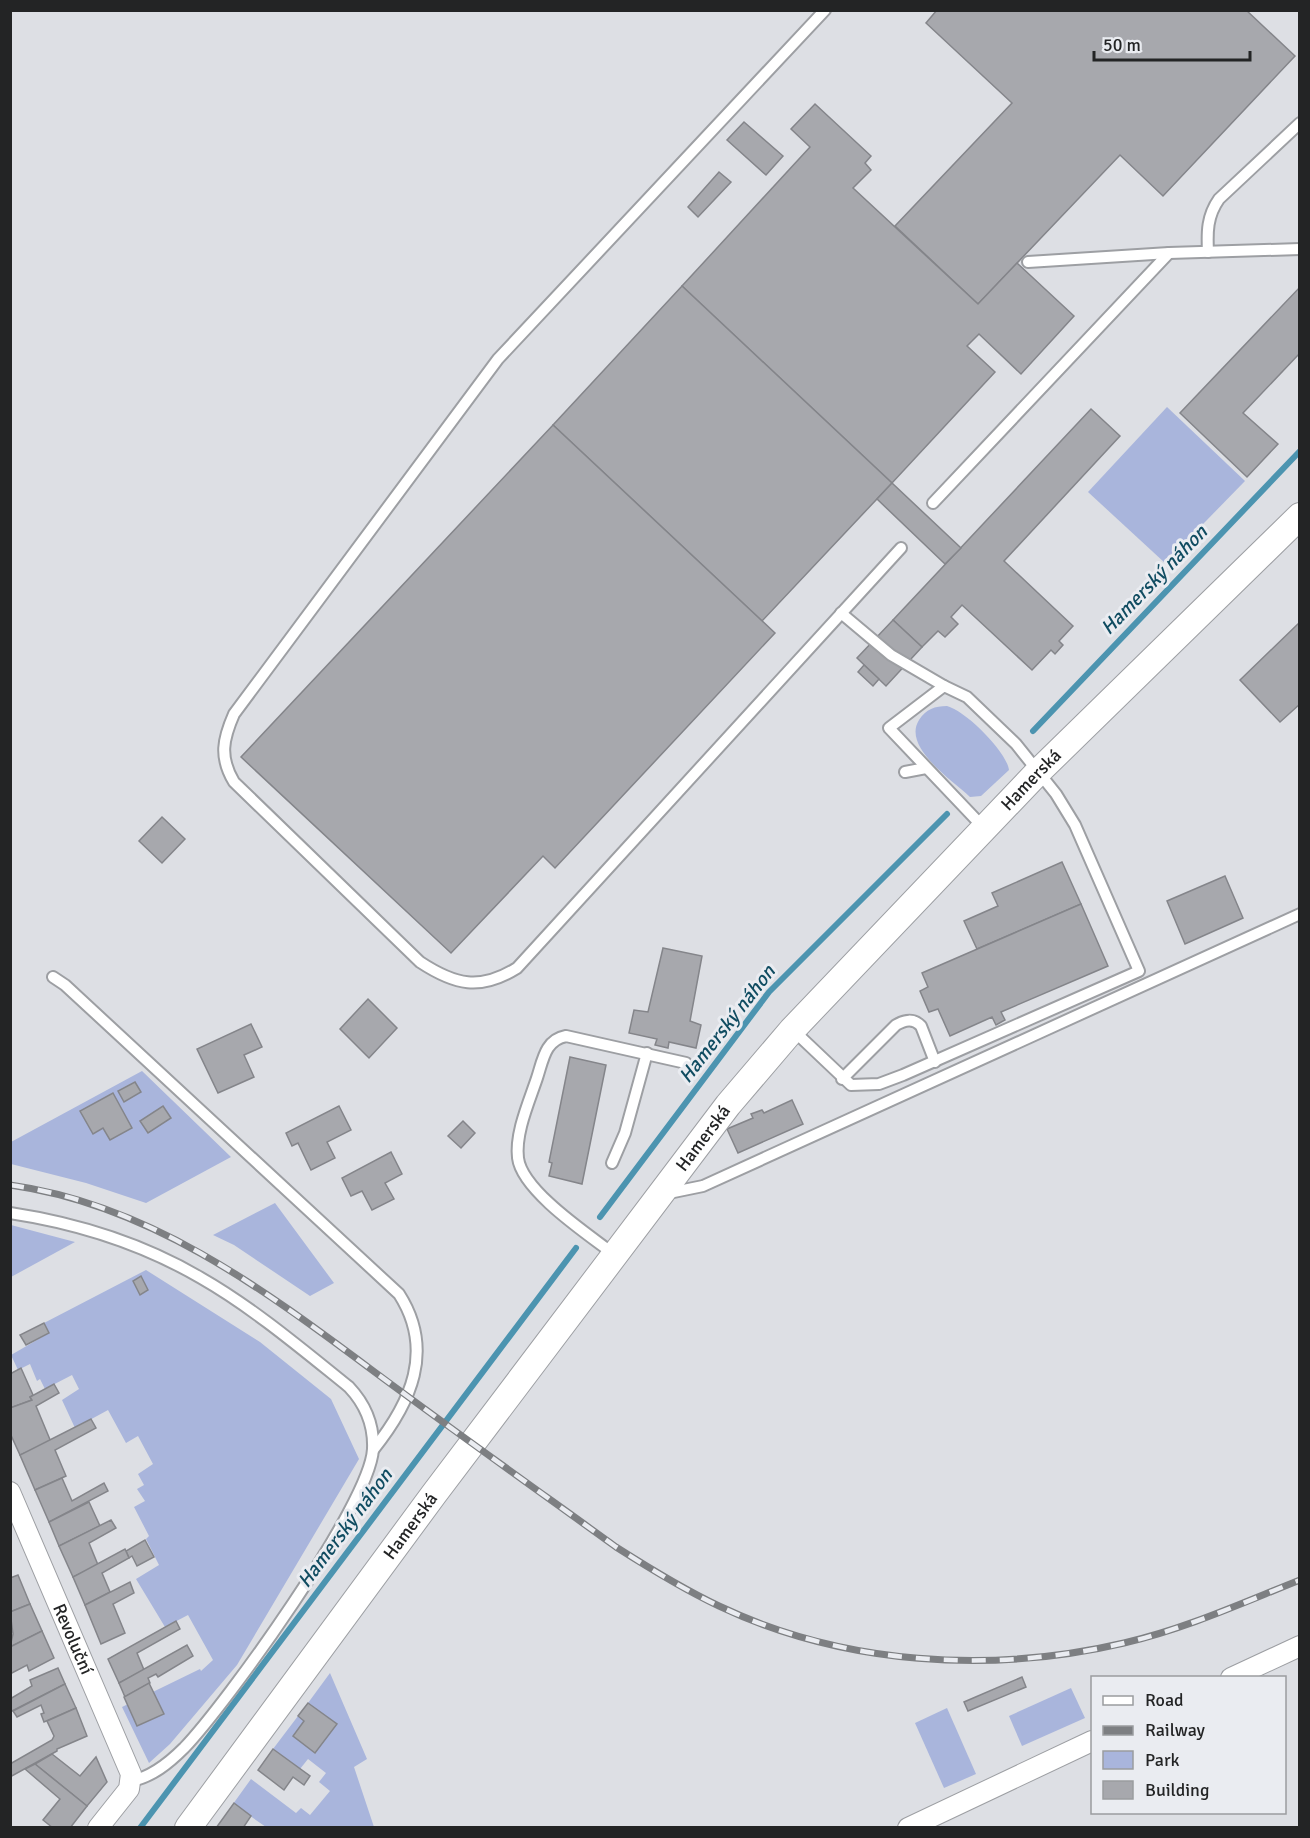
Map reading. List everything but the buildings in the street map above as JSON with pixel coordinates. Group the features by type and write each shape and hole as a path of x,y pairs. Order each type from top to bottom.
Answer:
{"street":[{"name":"Hamerská","path":"188,1827 728,1105 792,1030 1039,771 1299,516"},
{"name":"Revoluční","path":"10,1492 128,1765 130,1785"},
{"path":"1233,1676 1299,1646"},
{"path":"908,1827 1091,1741"},
{"path":"98,1827 130,1785"}],"lane":[{"path":"825,10 498,359 234,714 222,743 223,758 234,782 420,962 455,981 476,983 498,980 517,968 901,548"},
{"path":"1208,252 1207,230 1212,210 1219,199 1299,123"},
{"path":"1028,262 1169,253 1299,249"},
{"path":"933,503 1169,253"},
{"path":"792,1030 851,1085 879,1084 935,1062 1139,971 1071,816 1039,771 1016,744 967,697 891,655 841,612"},
{"path":"944,686 886,731 926,768 984,828"},
{"path":"906,772 926,768"},
{"path":"660,1195 704,1186 1299,914"},
{"path":"53,977 65,985 167,1078 399,1294 415,1325 418,1351 416,1367 400,1412 373,1450 361,1489 339,1528 254,1658 184,1747 144,1779 130,1785"},
{"path":"842,1079 896,1025 907,1021 916,1022 921,1026 935,1062"},
{"path":"615,1256 556,1208 527,1179 518,1159 519,1144 545,1052 559,1037 574,1036 686,1063"},
{"path":"612,1163 625,1133 647,1053"},
{"path":"10,1213 40,1218 119,1240 202,1278 349,1387 360,1398 368,1414 373,1450"}],"green space":[{"path":"1167,407 1245,481 1165,563 1088,492"},
{"path":"947,706 955,709 984,733 1007,762 1009,770 981,796 970,797 952,782 931,762 917,741 916,730 922,716 931,709"},
{"path":"142,1071 231,1157 146,1203 86,1183 11,1164 11,1142"},
{"path":"275,1203 334,1283 310,1296 234,1245 213,1235"},
{"path":"11,1225 75,1242 11,1277"},
{"path":"146,1270 260,1342 331,1399 359,1459 237,1665 170,1744 149,1763 122,1707 200,1669 201,1671 213,1660 188,1615 165,1627 136,1579 159,1565 146,1539 149,1536 134,1507 145,1501 137,1489 144,1485 138,1474 153,1464 138,1436 126,1443 108,1410 75,1428 62,1400 79,1389 72,1375 45,1389 40,1379 37,1381 30,1364 18,1370 11,1355 49,1333 44,1323"},
{"path":"330,1673 367,1759 354,1767 374,1827 266,1827 233,1804 251,1779 296,1813 301,1808 310,1815 330,1791 319,1782 326,1773 308,1759 300,1769 273,1749 298,1716 304,1721 293,1736 315,1752 336,1725 308,1703"},
{"path":"1071,1688 1085,1718 1022,1746 1009,1716"},
{"path":"947,1708 976,1774 944,1788 915,1723"}],"waterway":[{"name":"Hamerský náhon","path":"1033,731 1300,451"},
{"name":"Hamerský náhon","path":"600,1217 769,992 947,814"},
{"name":"Hamerský náhon","path":"140,1828 576,1248"}],"railway":[{"path":"10,1185 65,1196 118,1214 168,1236 217,1263 310,1324 628,1555 719,1606 767,1626 816,1641 867,1652 918,1658 1022,1659 1073,1653 1147,1637 1213,1615 1300,1580"}]}
